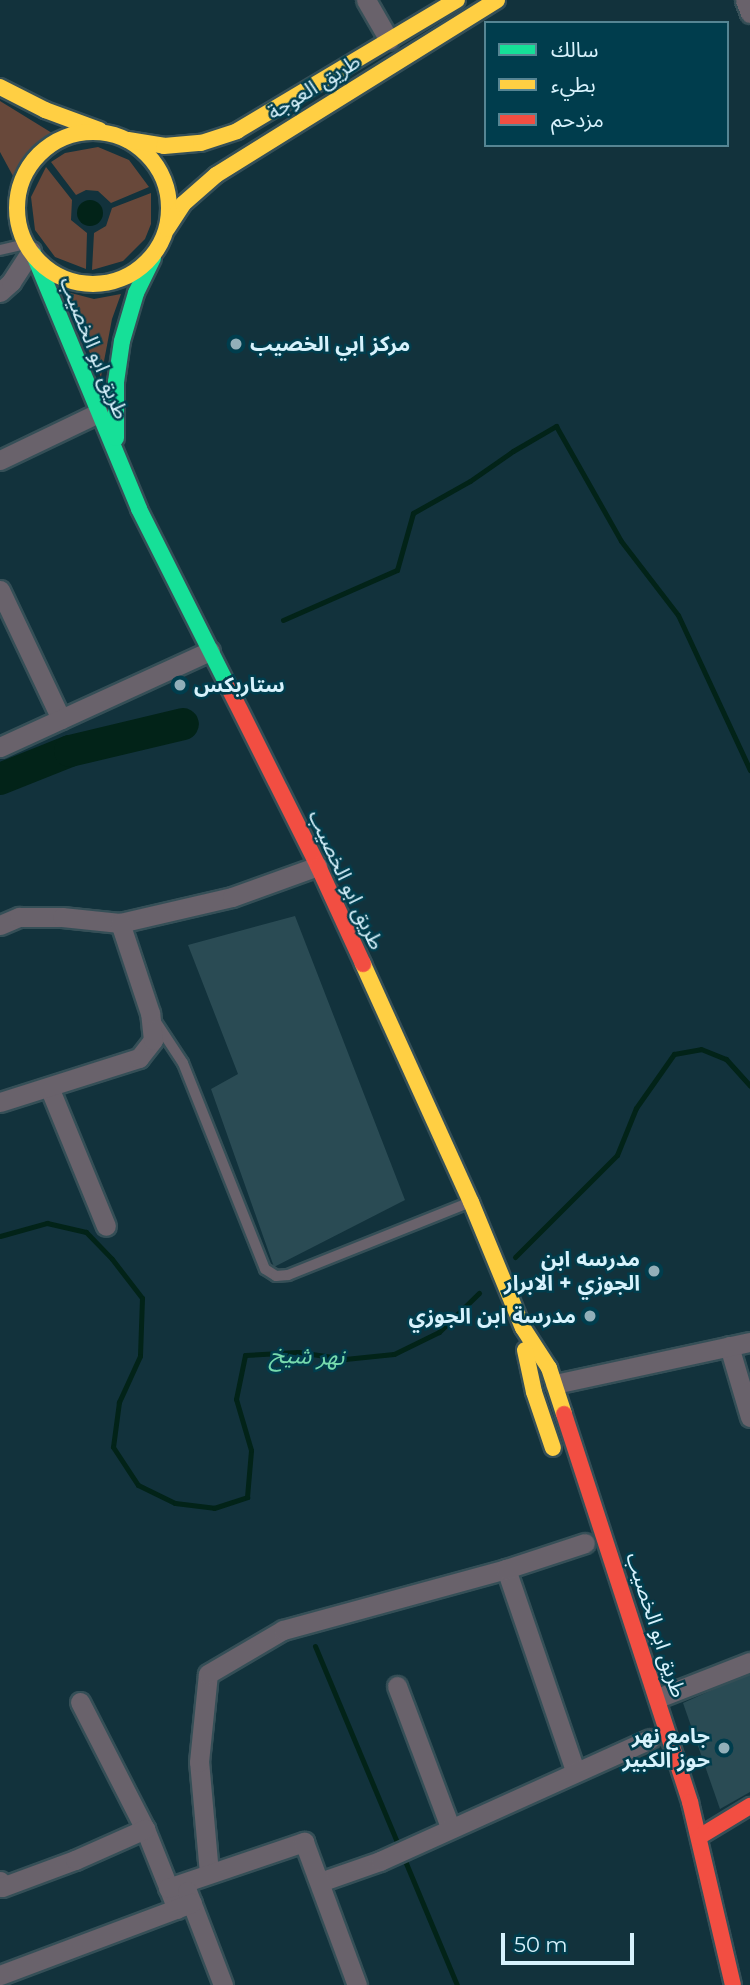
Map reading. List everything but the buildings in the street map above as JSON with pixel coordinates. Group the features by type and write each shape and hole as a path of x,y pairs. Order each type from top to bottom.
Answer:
{"main road":[{"name":"طريق العوجة","path":"128,140 164,146 201,143 237,131 457,0"},
{"name":"طريق العوجة","path":"167,229 183,204 216,175 497,0"},
{"path":"0,87 45,110 128,140 145,151 163,177 170,208 167,229 157,250 141,267 125,277 106,283 68,279 51,271 29,247 18,215 19,192 27,170 41,151 61,138 83,132 107,133"},
{"name":"طريق ابو الخصيب","path":"0,189 29,247 116,457 318,866 471,1202 523,1328 542,1354 555,1384 658,1698 699,1837 733,1985"},
{"name":"طريق ابو الخصيب","path":"116,457 116,382 120,351 136,293 157,250"},
{"name":"طريق ابو الخصيب","path":"523,1328 530,1377 560,1467"},
{"path":"699,1837 750,1806"}],"street":[{"path":"366,0 389,40"},
{"path":"745,0 750,13"},
{"path":"0,292 11,282 29,247"},
{"path":"0,460 98,413"},
{"path":"0,590 61,719"},
{"path":"0,747 210,651"},
{"path":"0,925 19,917 62,917 120,923 232,897 318,866"},
{"path":"0,1102 139,1058 153,1040 150,1013 120,923"},
{"path":"49,1087 106,1226"},
{"path":"555,1384 750,1342"},
{"path":"729,1346 750,1417"},
{"path":"209,1873 199,1762 208,1674 283,1630 506,1569 585,1543"},
{"path":"506,1569 575,1770"},
{"path":"658,1698 750,1662"},
{"path":"397,1686 450,1827"},
{"path":"80,1702 176,1886 223,1985"},
{"path":"320,1882 380,1861 575,1770 650,1739"},
{"path":"0,1881 2,1887 75,1860 145,1829"},
{"path":"176,1886 304,1842 357,1985"},
{"path":"0,1975 184,1906"}],"lane":[{"path":"0,250 29,247"},
{"path":"150,1013 183,1063 265,1269 276,1276 288,1275 471,1202"}],"shaded area":[{"path":"0,101 52,133 35,144 22,159 13,176 0,152"},
{"path":"98,147 129,160 149,187 111,203 98,191 86,190 76,195 51,162 65,153"},
{"path":"46,167 72,200 71,220 87,233 86,269 55,257 35,230 31,197"},
{"path":"151,193 151,224 145,239 123,261 92,270 94,233 106,226 112,208"},
{"path":"90,200 99,204 103,213 99,222 90,226 81,222 77,213 81,204"},
{"path":"67,292 94,299 121,294 112,319 101,377 77,325"}],"waterway":[{"path":"283,620 397,570 413,513 470,481 513,451 556,426 621,541 678,615 750,770"},
{"path":"0,779 70,751 183,724"},
{"name":"نهر شيخ","path":"515,1257 617,1155 636,1108 674,1054 701,1049 726,1059 750,1086"},
{"name":"نهر شيخ","path":"0,1236 47,1223 86,1232 112,1259 142,1298 140,1356 119,1402 113,1447 138,1485 175,1503 214,1508 247,1497 251,1450 236,1399 245,1355 298,1352 345,1359 394,1354 439,1332 479,1293"},
{"path":"315,1646 399,1847"},
{"path":"403,1856 457,1985"}],"traffic: fast":[{"path":"34,255 139,509 228,686"},
{"path":"116,438 116,382 122,341 136,293 153,258"}],"traffic: slow":[{"path":"128,140 164,146 201,143 237,131 457,0"},
{"path":"167,229 183,204 216,175 497,0"},
{"path":"0,87 45,110 99,130"},
{"path":"93,132 122,138 147,154 163,179 169,208 163,237 147,262 122,278 93,284 64,278 39,262 23,237 17,208 23,179 39,154 64,138 93,132"},
{"path":"363,964 471,1202 523,1328 549,1368 564,1414"},
{"path":"525,1350 534,1392 553,1448"}],"traffic: jam":[{"path":"228,686 318,866 363,964"},
{"path":"564,1414 690,1802 733,1985"},
{"path":"699,1837 750,1806"}],"place":[{"name":"مركز ابي الخصيب","path":"236,344"},
{"name":"ستاربكس","path":"180,685"},
{"name":"مدرسه ابن الجوزي + الابرار","path":"654,1271"},
{"name":"مدرسة ابن الجوزي","path":"590,1316"},
{"name":"جامع نهر حوز الكبير","path":"724,1748"}]}
